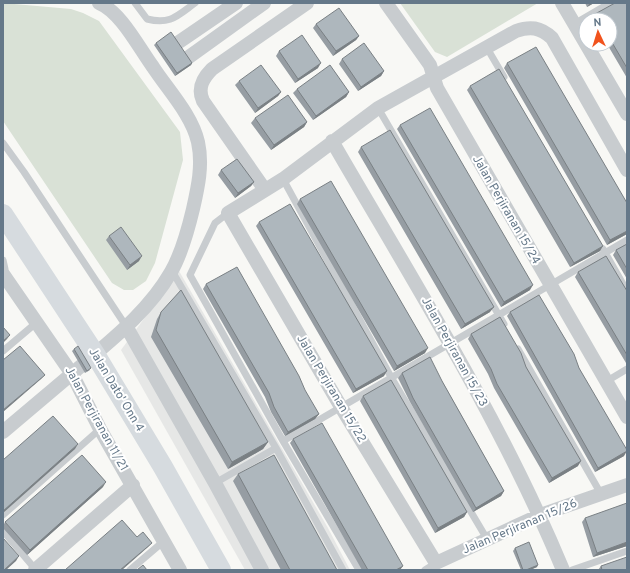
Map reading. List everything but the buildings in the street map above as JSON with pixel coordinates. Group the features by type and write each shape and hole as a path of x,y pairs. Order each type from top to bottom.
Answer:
{"main road":[{"name":"Jalan Dato' Onn 4","path":"3,214 83,364 163,467 221,570"}],"street":[{"path":"3,432 126,326 158,292 172,271 187,234 198,188 200,162 198,141 165,74 155,59 114,13 99,3"},
{"path":"176,44 236,3"},
{"path":"186,58 264,3"},
{"path":"265,190 203,100 201,96 203,77 212,69 307,3"},
{"name":"Jalan Perjiranan 15/24","path":"386,3 430,65 436,88 627,417"},
{"path":"562,3 627,114"},
{"path":"228,213 283,179 378,108 516,31 526,28 540,29 552,38 627,170"},
{"name":"Jalan Perjiranan 15/23","path":"332,141 468,375 540,515 563,570"},
{"name":"Jalan Perjiranan 15/22","path":"228,213 341,407 431,566"},
{"name":"Jalan Perjiranan 11/21","path":"3,273 36,323 83,364 100,429 180,570"},
{"path":"126,326 215,483 262,570"},
{"path":"36,570 133,485"},
{"name":"Jalan Perjiranan 15/26","path":"431,566 540,515 627,485"}],"lane":[{"path":"135,3 147,19 164,22 172,20 195,3"},
{"path":"574,24 610,3"},
{"path":"487,48 507,82"},
{"path":"378,108 506,329"},
{"path":"3,143 24,172 126,326"},
{"path":"283,179 391,377 487,539"},
{"path":"228,213 215,223 190,275 283,441 359,570"},
{"path":"598,239 627,291"},
{"path":"283,441 627,240"},
{"path":"3,260 5,269 3,273"},
{"path":"172,271 276,448 343,570"},
{"path":"3,351 36,323"},
{"path":"514,343 601,494"},
{"path":"607,381 627,369"},
{"path":"3,515 100,429"},
{"path":"215,483 276,448"},
{"path":"3,531 36,570"},
{"path":"130,570 164,541"},
{"path":"572,570 627,551"}],"shaded area":[{"path":"3,3 71,9 99,21 180,132 183,160 155,263 146,281 133,290 124,290 112,283 3,121"},
{"path":"400,3 538,3 447,57 435,52"},
{"path":"179,271 328,528 350,570 245,570 121,350"}]}
